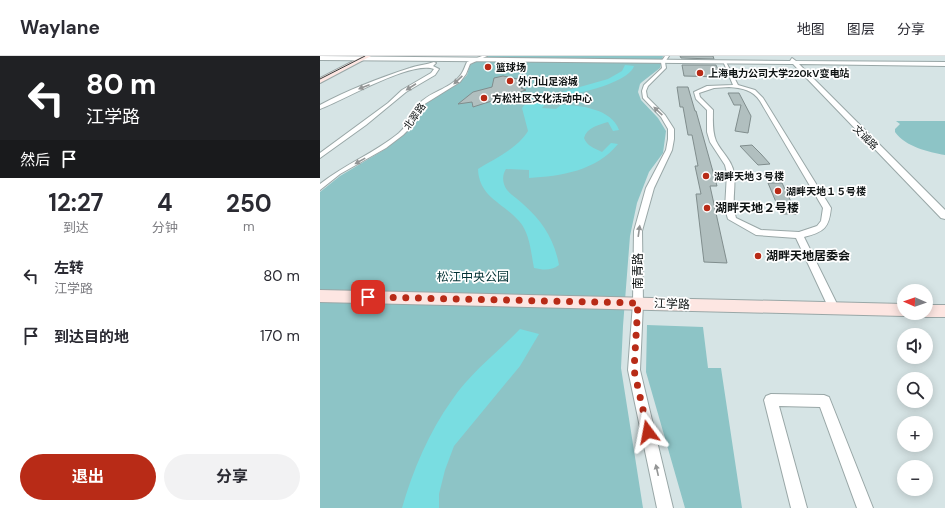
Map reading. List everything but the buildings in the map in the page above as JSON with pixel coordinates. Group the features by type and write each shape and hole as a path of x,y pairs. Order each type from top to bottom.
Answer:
{"main road":[{"path":"320,74 360,57"},
{"path":"320,81 360,57"},
{"name":"江学路","path":"320,296 897,310"},
{"path":"933,310 945,311"}],"street":[{"name":"北翠路","path":"320,188 338,173 384,147 401,134 410,125 421,104 458,81 464,74 468,63 485,56"},
{"name":"文诚路","path":"788,56 945,216"},
{"path":"320,58 360,57 476,60 665,59 724,62 945,64"},
{"path":"320,107 360,88 409,70 430,66 439,59"},
{"name":"南青路","path":"665,59 664,68 646,86 644,92 646,98 663,116 668,124 671,130 671,138 669,150 650,188 638,231 638,303 634,370 665,508"},
{"path":"724,62 737,87"},
{"path":"320,156 390,104 404,91 433,74 437,69 430,66"},
{"path":"713,87 737,87 749,89 757,93 763,101 827,208 826,222 816,232 799,235 759,233 732,219 729,209 731,173 728,165 713,142 710,132 710,110 698,98 696,92 713,87"},
{"path":"799,235 834,308"},
{"path":"799,508 771,400 824,401 865,508"}],"green space":[{"name":"松江中央公园","path":"486,56 663,56 660,68 640,84 638,92 641,100 658,118 666,131 663,153 649,172 637,203 630,236 621,368 643,508 320,508 320,192 340,176 387,148 415,125 424,105 430,99 460,82 467,75 470,65"},
{"path":"896,121 945,121 945,155 918,148 905,142 895,132 895,129 900,124"},
{"path":"647,325 703,327 708,368 721,368 742,508 685,508 646,372"}],"shaded area":[{"path":"625,65 634,66 631,71 620,79 589,91 553,98 542,108 556,109 561,105 586,107 610,117 619,130 613,131 608,122 597,125 588,131 584,138 589,145 602,152 611,143 618,144 609,153 589,166 553,176 529,178 529,170 506,169 505,171 503,182 505,187 510,194 521,202 542,224 551,239 557,256 559,265 556,267 547,270 534,268 530,243 526,231 512,214 487,193 479,178 478,169 512,148 528,131 522,108 527,102 608,79 622,71"},
{"path":"520,329 539,334 520,366 454,446 445,470 439,494 439,508 402,508 422,452 444,412 467,381"}],"tram line":[{"path":"320,79 365,56"}],"place":[{"name":"篮球场","path":"488,67"},
{"name":"上海电力公司大学220kV变电站","path":"700,73"},
{"name":"外门山足浴城","path":"510,81"},
{"name":"方松社区文化活动中心","path":"484,98"},
{"name":"湖畔天地３号楼","path":"706,176"},
{"name":"湖畔天地１５号楼","path":"778,191"},
{"name":"湖畔天地２号楼","path":"707,208"},
{"name":"湖畔天地居委会","path":"758,256"}],"route":[{"path":"368,297 638,303 634,370 648,432"}]}
